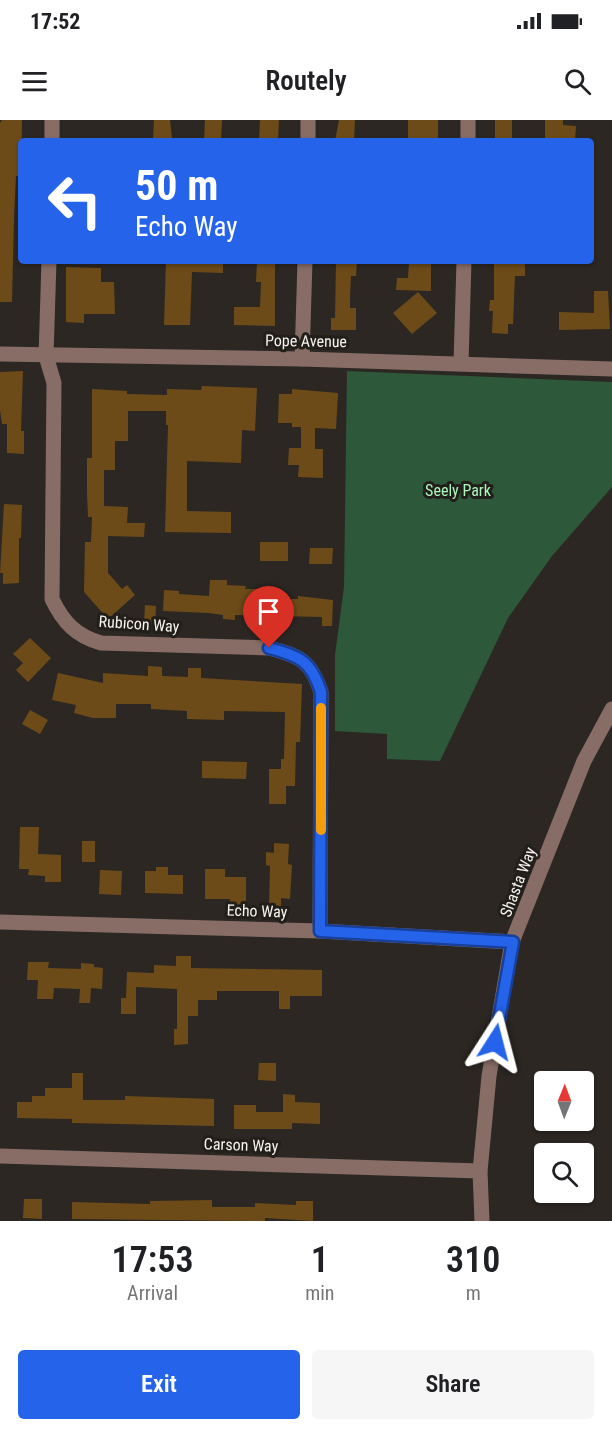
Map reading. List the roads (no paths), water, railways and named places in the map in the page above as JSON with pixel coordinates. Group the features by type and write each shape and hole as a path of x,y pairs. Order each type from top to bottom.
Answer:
{"street":[{"path":"51,138 52,120"},
{"path":"308,120 308,138"},
{"path":"468,120 468,138"},
{"name":"Rubicon Way","path":"49,264 46,356 54,383 52,599 64,622 85,638 101,643 269,648 306,661 316,675 321,692 320,931"},
{"path":"302,359 305,264"},
{"path":"461,363 464,264"},
{"name":"Pope Avenue","path":"0,354 302,359 612,369"},
{"name":"Shasta Way","path":"482,1221 480,1171 489,1076 513,942 584,761 612,710"},
{"name":"Echo Way","path":"0,922 320,931 513,942"},
{"name":"Carson Way","path":"0,1156 480,1171"}],"park label":[{"name":"Seely Park","path":"458,490"}]}
